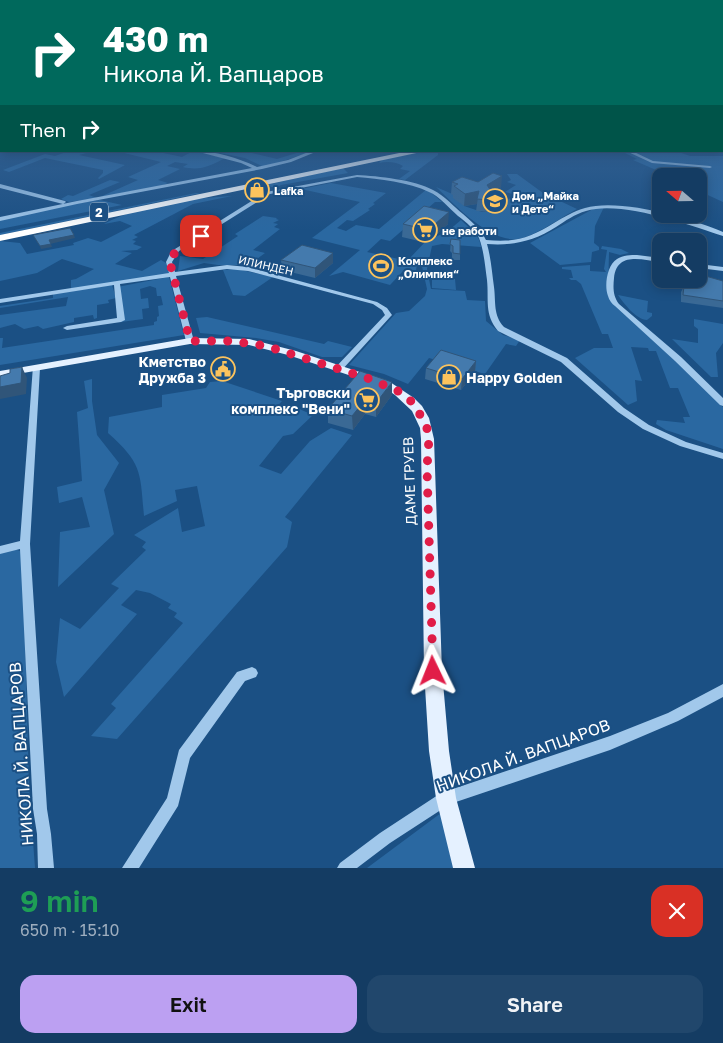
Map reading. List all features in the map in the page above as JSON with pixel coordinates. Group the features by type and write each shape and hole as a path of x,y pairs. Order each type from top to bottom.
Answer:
{"highway":[{"name":"2","path":"0,232 210,192 399,152"},
{"path":"234,192 417,152"},
{"name":"2","path":"0,238 210,192"},
{"path":"210,192 268,193"}],"main road":[{"name":"ДАМЕ ГРУЕВ","path":"0,374 190,341 249,342 292,353 386,384 412,402 426,424 429,438 427,468 433,671 439,751 446,798 464,868"}],"street":[{"path":"209,152 243,162 255,168"},
{"path":"0,219 68,203 255,168 296,159 314,152"},
{"path":"630,152 660,164 710,167"},
{"path":"190,341 169,259 178,250 268,193 357,176 384,178 428,189 471,224 483,242 491,288 492,312 495,322 501,329 539,346 564,360 621,410 646,427 683,444 723,456"},
{"path":"0,186 68,203"},
{"path":"483,242 506,243 525,240 585,209 597,206 628,209 700,226 723,234"},
{"path":"652,259 624,257 614,263 610,297 723,403"},
{"name":"ИЛИНДЕН","path":"0,301 227,267 248,269 375,303 385,309 389,315 338,368"},
{"path":"707,267 723,269"},
{"path":"67,328 121,320 117,284"},
{"name":"НИКОЛА Й. ВАПЦАРОВ","path":"36,368 25,544 40,809 46,868"},
{"path":"0,550 25,544"},
{"path":"130,868 173,801 184,755 241,676 252,673"},
{"name":"НИКОЛА Й. ВАПЦАРОВ","path":"345,868 446,798 610,743 673,717 723,690"}],"shaded area":[{"path":"66,152 90,152 79,155 125,165 99,179 103,170 45,158 9,172 3,170 45,154 55,156"},
{"path":"120,152 159,152 182,157 191,152 198,152 225,158 200,168 183,167 188,164 175,162 167,166 180,169 158,180 168,183 161,186 100,197 138,180 128,177 161,162"},
{"path":"247,152 277,159 300,152 311,152 264,167 245,158 220,153"},
{"path":"422,152 438,152 438,155 405,180 399,179 410,171 400,169 403,166 392,162 379,163 383,159"},
{"path":"623,152 679,152 690,156 723,156 723,202 708,195 708,168 652,168 633,160 637,159"},
{"path":"343,168 348,173 281,185 275,188 266,185"},
{"path":"507,174 517,174 543,193 577,209 535,233 522,238 511,239 487,231 436,187 457,196 464,206 482,212 491,212 492,203 500,204 516,195 505,192 516,185 507,182 511,180"},
{"path":"110,180 120,182 89,195 97,198 69,202 61,199 68,195 73,196"},
{"path":"331,183 386,193 373,203 375,204 368,209 370,210 353,221 347,220 337,228 346,231 356,225 379,229 427,189 442,202 435,202 390,241 381,239 367,252 417,263 416,271 405,269 390,285 343,272 329,276 360,250 312,238 360,202 301,189"},
{"path":"201,193 0,235 0,233"},
{"path":"232,196 193,204 134,235 138,237 132,240 136,241 133,244 142,247 137,250 121,251 132,253 115,264 142,271 161,260 166,263 170,274 71,289 71,280 94,269 62,259 37,273 0,281 0,241 20,243 27,254 74,245 73,243 88,238 101,242 132,226 120,221 104,224 118,217 149,207"},
{"path":"100,200 122,205 0,229 0,220 67,205"},
{"path":"604,207 595,226 594,243 599,247 599,250 592,252 591,262 560,265 530,243 595,208"},
{"path":"263,216 277,218 279,220 273,223 278,224 274,227 280,229 253,250 265,253 249,265 204,263 178,271 180,256 203,259 238,236 235,234"},
{"path":"461,220 476,235 481,247 442,244 432,246 427,269 431,289 465,291 467,300 485,301 486,321 503,335 520,340 516,346 506,344 485,374 429,358 408,384 384,374 349,365 396,313 409,311 425,296 427,289 421,262 409,259 425,242 448,231"},
{"path":"602,246 621,249 629,253 620,255 609,252 608,296 723,407 723,449 666,430 656,424 657,420 685,423 683,417 690,417 678,388 670,388 656,351 649,351 648,348 631,347 642,381 635,380 637,401 628,405 575,358 594,348 613,348 608,334 602,334 581,284 569,278 573,278 571,270 562,269 562,267 590,265 590,271 606,272 604,269 607,250 601,249"},
{"path":"237,269 273,277 245,296 233,295 223,270"},
{"path":"169,277 184,335 0,365 0,338 3,338 2,348 154,325 159,316 158,306 163,305 161,296 157,296 156,288 150,286 140,289 141,299 148,298 149,308 142,309 143,319 121,322 117,287"},
{"path":"432,278 455,279 456,290 432,288"},
{"path":"112,285 116,298 108,300 109,303 97,305 97,318 94,319 93,315 74,318 74,322 43,329 38,326 24,329 15,324 0,328 0,315 66,306 68,297 0,308 0,306 53,298 53,294"},
{"path":"618,295 648,301 647,312 652,313 652,316 647,320 639,317 627,307"},
{"path":"207,317 324,344 328,341 352,347 342,357 322,357 279,342 200,333 196,318"},
{"path":"694,319 723,324 723,343 716,353 718,377 711,377 672,339 698,343 698,329 694,326"},
{"path":"92,379 92,401 97,435 119,463 104,490 114,534 58,587 60,532 90,527 82,497 59,503 57,487 82,481 77,412 88,408 84,381"},
{"path":"222,381 282,401 274,410 290,416 297,408 313,415 293,434 283,436 259,466 281,474 310,441 331,428 352,435 285,517 292,522 287,547 117,739 91,736 116,708 111,704 183,623 174,617 177,613 168,608 171,604 150,593 136,590 121,605 137,614 64,697 56,662 60,618 80,629 119,588 111,584 146,550 142,547 146,542 134,535 178,508 182,532 205,526 197,486 175,490 177,501 144,516 142,489 138,470 128,453 108,433 109,417 162,407 162,395 206,388 210,382"},
{"path":"14,549 23,552 29,787 35,868 0,868 0,552"},
{"path":"441,813 453,868 367,868"}],"building":[{"path":"493,173 502,176 487,185 491,191 490,200 477,199 479,191 465,194 454,186 458,184 452,182 462,177 478,182"},
{"path":"424,206 449,212 428,230 403,224"},
{"path":"70,228 74,235 49,240 51,244 40,246 33,235"},
{"path":"451,239 460,240 460,254 453,253 453,246 450,244"},
{"path":"302,245 333,253 315,268 281,260"},
{"path":"707,276 723,281 723,301 683,295 684,288 707,288"},
{"path":"441,350 476,361 462,379 426,368"},
{"path":"22,367 21,383 0,387 0,376 10,373 10,369"},
{"path":"360,371 392,382 376,403 365,400 352,416 328,409"}],"place":[{"name":"Lafka","path":"257,190"},
{"name":"Дом „Майка и Дете“","path":"495,201"},
{"name":"не работи","path":"425,230"},
{"name":"Комплекс „Олимпия“","path":"381,266"},
{"name":"Кметство Дружба 3","path":"223,369"},
{"name":"Happy Golden","path":"449,377"},
{"name":"Търговски комплекс \"Вени\"","path":"367,400"}],"route":[{"path":"201,236 178,250 169,259 190,341 249,342 292,353 386,384 412,402 426,424 429,438 427,468 433,671"}]}
